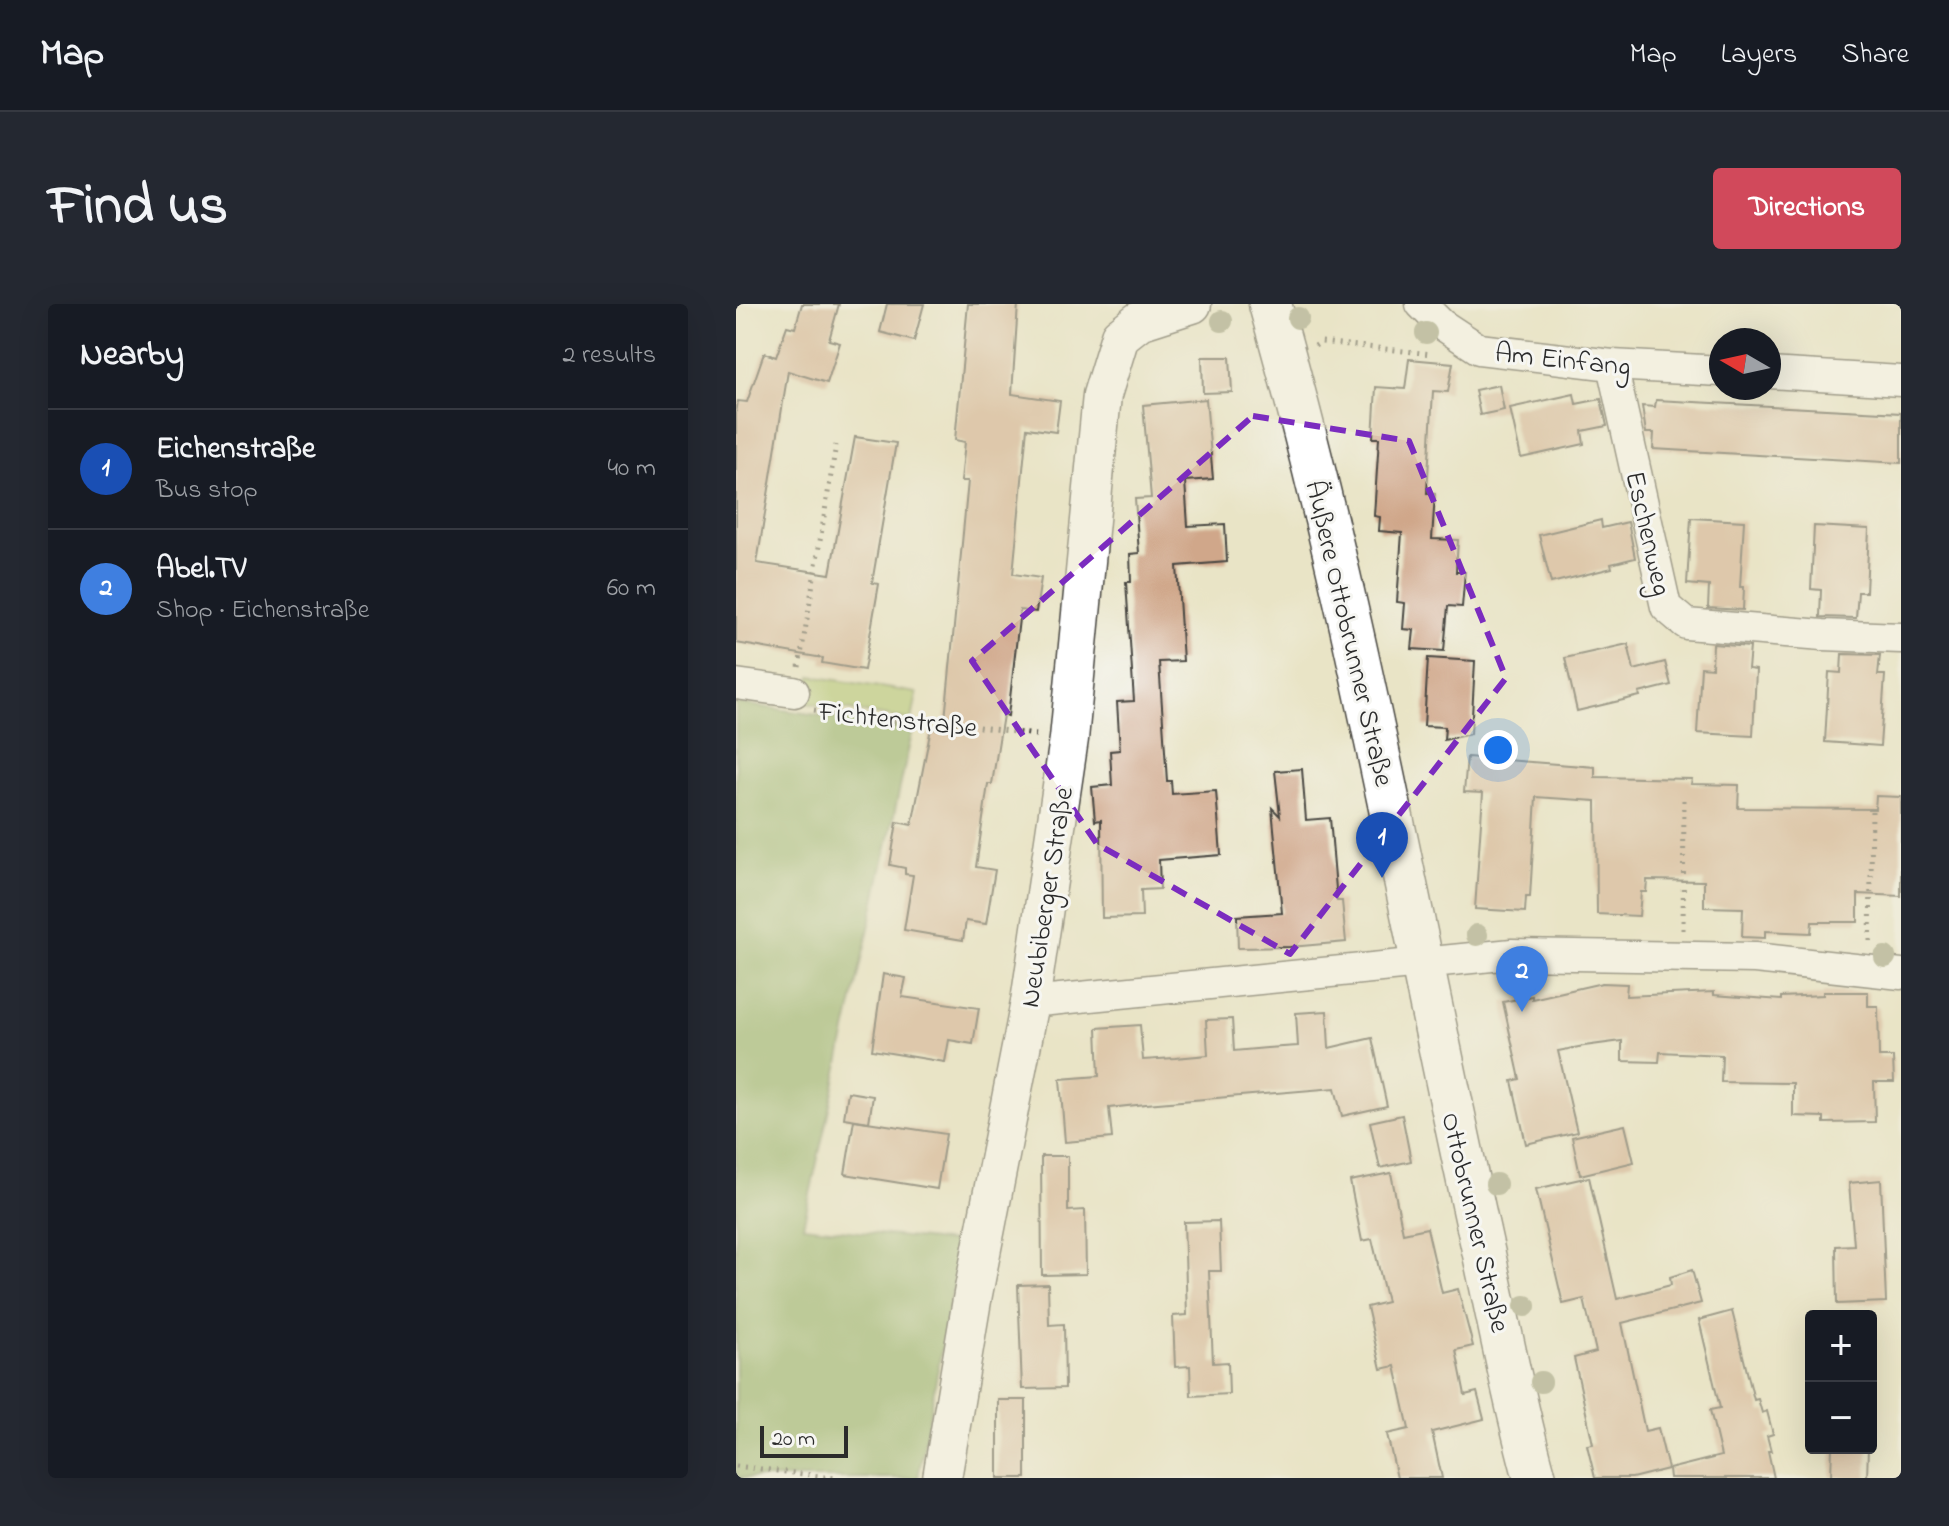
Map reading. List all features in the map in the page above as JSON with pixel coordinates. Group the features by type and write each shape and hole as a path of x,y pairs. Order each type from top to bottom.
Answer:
{"main road":[{"name":"Äußere Ottobrunner Straße","path":"1270,304 1337,564 1402,858 1422,964"},
{"name":"Ottobrunner Straße","path":"1422,964 1535,1478"}],"street":[{"path":"1134,312 1192,304"},
{"name":"Am Einfang","path":"1421,304 1441,324 1479,349 1612,365 1709,370"},
{"name":"Neubiberger Straße","path":"942,1478 973,1294 1030,1002 1069,739 1102,395 1120,336 1134,312"},
{"name":"Eschenweg","path":"1612,365 1666,607 1686,624 1901,638"},
{"path":"1781,374 1901,381"},
{"name":"Fichtenstraße","path":"736,684 794,692"},
{"path":"1030,1002 1512,954 1755,958 1901,974"}],"path":[{"path":"1321,342 1459,356 1479,349"},
{"path":"794,692 836,445"},
{"name":"Fichtenstraße","path":"794,692 805,708 912,725 923,719 1069,739"},
{"path":"1683,957 1684,799"},
{"path":"1870,970 1872,811"},
{"path":"736,1466 836,1478"}],"highlighted area":[{"path":"1253,416 1409,441 1506,678 1290,954 1097,844 972,661"}],"green space":[{"path":"811,676 917,693 912,720 806,703"},
{"path":"736,703 913,729 803,1226 961,1243 918,1478 736,1478"}],"building":[{"path":"802,304 839,304 829,340 840,343 827,383 788,371 757,563 830,574 855,437 896,443 872,583 879,584 864,670 822,663 823,658 736,643 738,401 747,402 764,353 776,357 787,326 795,328"},
{"path":"887,304 924,304 914,341 880,332"},
{"path":"968,304 1018,304 1012,394 1060,401 1056,432 1027,428 1013,574 1041,578 1036,612 1020,610 1008,716 1003,715 992,784 988,784 976,867 995,870 986,924 966,921 963,940 904,930 913,875 905,874 905,868 890,865 897,822 912,825 931,728 944,730 968,481 961,481 965,442 955,440"},
{"path":"1202,357 1230,357 1232,392 1203,393"},
{"path":"1409,359 1453,363 1448,392 1433,391 1427,493 1435,494 1432,539 1458,540 1456,572 1465,572 1462,607 1448,606 1444,651 1412,649 1414,630 1403,629 1405,603 1397,602 1402,533 1379,531 1380,517 1374,516 1379,438 1373,438 1376,387 1405,389"},
{"path":"1499,385 1504,410 1480,415 1475,390"},
{"path":"1574,394 1576,404 1601,399 1607,426 1582,431 1584,444 1521,458 1510,408"},
{"path":"1206,399 1213,479 1185,481 1188,526 1225,524 1227,562 1177,566 1183,661 1159,662 1167,781 1171,781 1172,794 1216,791 1221,855 1159,860 1160,889 1141,890 1142,917 1102,918 1101,820 1095,821 1092,787 1112,785 1110,751 1120,750 1117,702 1134,701 1126,582 1131,582 1130,554 1139,553 1135,499 1151,498 1143,405"},
{"path":"1656,400 1901,413 1901,463 1653,449 1654,433 1646,433 1642,406 1655,407"},
{"path":"1691,518 1744,521 1740,587 1744,587 1743,610 1708,608 1709,586 1687,584"},
{"path":"1601,520 1602,528 1628,522 1635,558 1611,564 1612,568 1551,583 1539,535"},
{"path":"1814,526 1869,529 1866,592 1858,592 1856,618 1820,617 1821,590 1811,589"},
{"path":"1628,644 1634,670 1665,662 1671,685 1577,711 1565,658"},
{"path":"1713,644 1750,647 1748,669 1756,670 1753,736 1697,733 1701,667 1712,668"},
{"path":"1842,654 1880,655 1878,675 1885,675 1880,746 1825,742 1829,672 1841,673"},
{"path":"1428,658 1475,661 1471,734 1444,740 1445,727 1424,726"},
{"path":"1467,757 1595,767 1595,777 1692,779 1691,784 1739,785 1738,808 1875,809 1876,796 1901,797 1901,896 1858,894 1858,922 1812,922 1811,933 1765,931 1765,938 1742,937 1743,908 1704,907 1704,881 1647,880 1646,892 1641,892 1639,916 1597,914 1596,801 1536,797 1530,897 1526,897 1525,912 1475,909 1483,793 1464,792"},
{"path":"1302,769 1306,820 1330,818 1337,901 1342,901 1346,942 1238,948 1237,916 1282,913 1272,808 1280,816 1275,771"},
{"path":"883,974 906,978 902,997 979,1008 973,1044 949,1040 945,1062 872,1050"},
{"path":"1602,983 1627,984 1626,996 1714,992 1714,995 1781,1000 1781,997 1823,995 1823,992 1868,992 1868,1006 1878,1006 1879,1057 1893,1057 1894,1082 1874,1082 1875,1122 1824,1123 1824,1117 1793,1116 1793,1083 1721,1082 1722,1055 1660,1052 1659,1062 1622,1061 1622,1041 1584,1046 1558,1051 1577,1132 1526,1144 1512,1081 1520,1079 1503,1002 1532,996 1532,999"},
{"path":"1327,1011 1329,1048 1372,1038 1387,1106 1342,1116 1335,1088 1109,1108 1112,1138 1065,1142 1060,1079 1099,1076 1097,1028 1140,1025 1143,1060 1175,1058 1208,1055 1206,1020 1232,1019 1234,1051 1298,1046 1296,1013"},
{"path":"848,1092 873,1096 869,1122 844,1118"},
{"path":"1402,1115 1411,1161 1380,1168 1370,1122"},
{"path":"854,1120 946,1134 937,1189 845,1174"},
{"path":"1625,1125 1634,1162 1580,1175 1572,1137"},
{"path":"1041,1156 1068,1156 1068,1211 1085,1210 1086,1274 1042,1275"},
{"path":"1391,1173 1403,1233 1427,1228 1442,1293 1458,1289 1473,1346 1456,1350 1465,1395 1477,1392 1484,1419 1432,1432 1442,1478 1397,1478 1387,1434 1409,1429 1395,1366 1381,1369 1367,1307 1387,1302 1372,1239 1362,1241 1350,1181"},
{"path":"1589,1177 1617,1299 1671,1285 1670,1277 1692,1270 1701,1303 1622,1323 1645,1431 1658,1428 1668,1469 1632,1478 1595,1478 1587,1445 1593,1444 1574,1358 1596,1352 1584,1299 1563,1304 1536,1189"},
{"path":"1881,1180 1886,1302 1837,1304 1836,1246 1854,1245 1849,1183"},
{"path":"1219,1221 1221,1271 1209,1271 1213,1363 1228,1362 1229,1394 1191,1396 1190,1366 1175,1367 1173,1316 1187,1315 1184,1222"},
{"path":"1048,1284 1049,1325 1064,1324 1065,1388 1022,1389 1018,1285"},
{"path":"1732,1311 1754,1400 1758,1399 1762,1413 1767,1411 1773,1434 1767,1436 1774,1478 1670,1478 1669,1469 1721,1456 1710,1410 1720,1408 1699,1320"},
{"path":"998,1400 1026,1400 1026,1478 998,1478"},
{"path":"1832,1454 1868,1454 1867,1478 1831,1477"}],"place":[{"name":"Eichenstraße","path":"1382,878"},
{"name":"Abel.TV","path":"1522,1012"}]}
